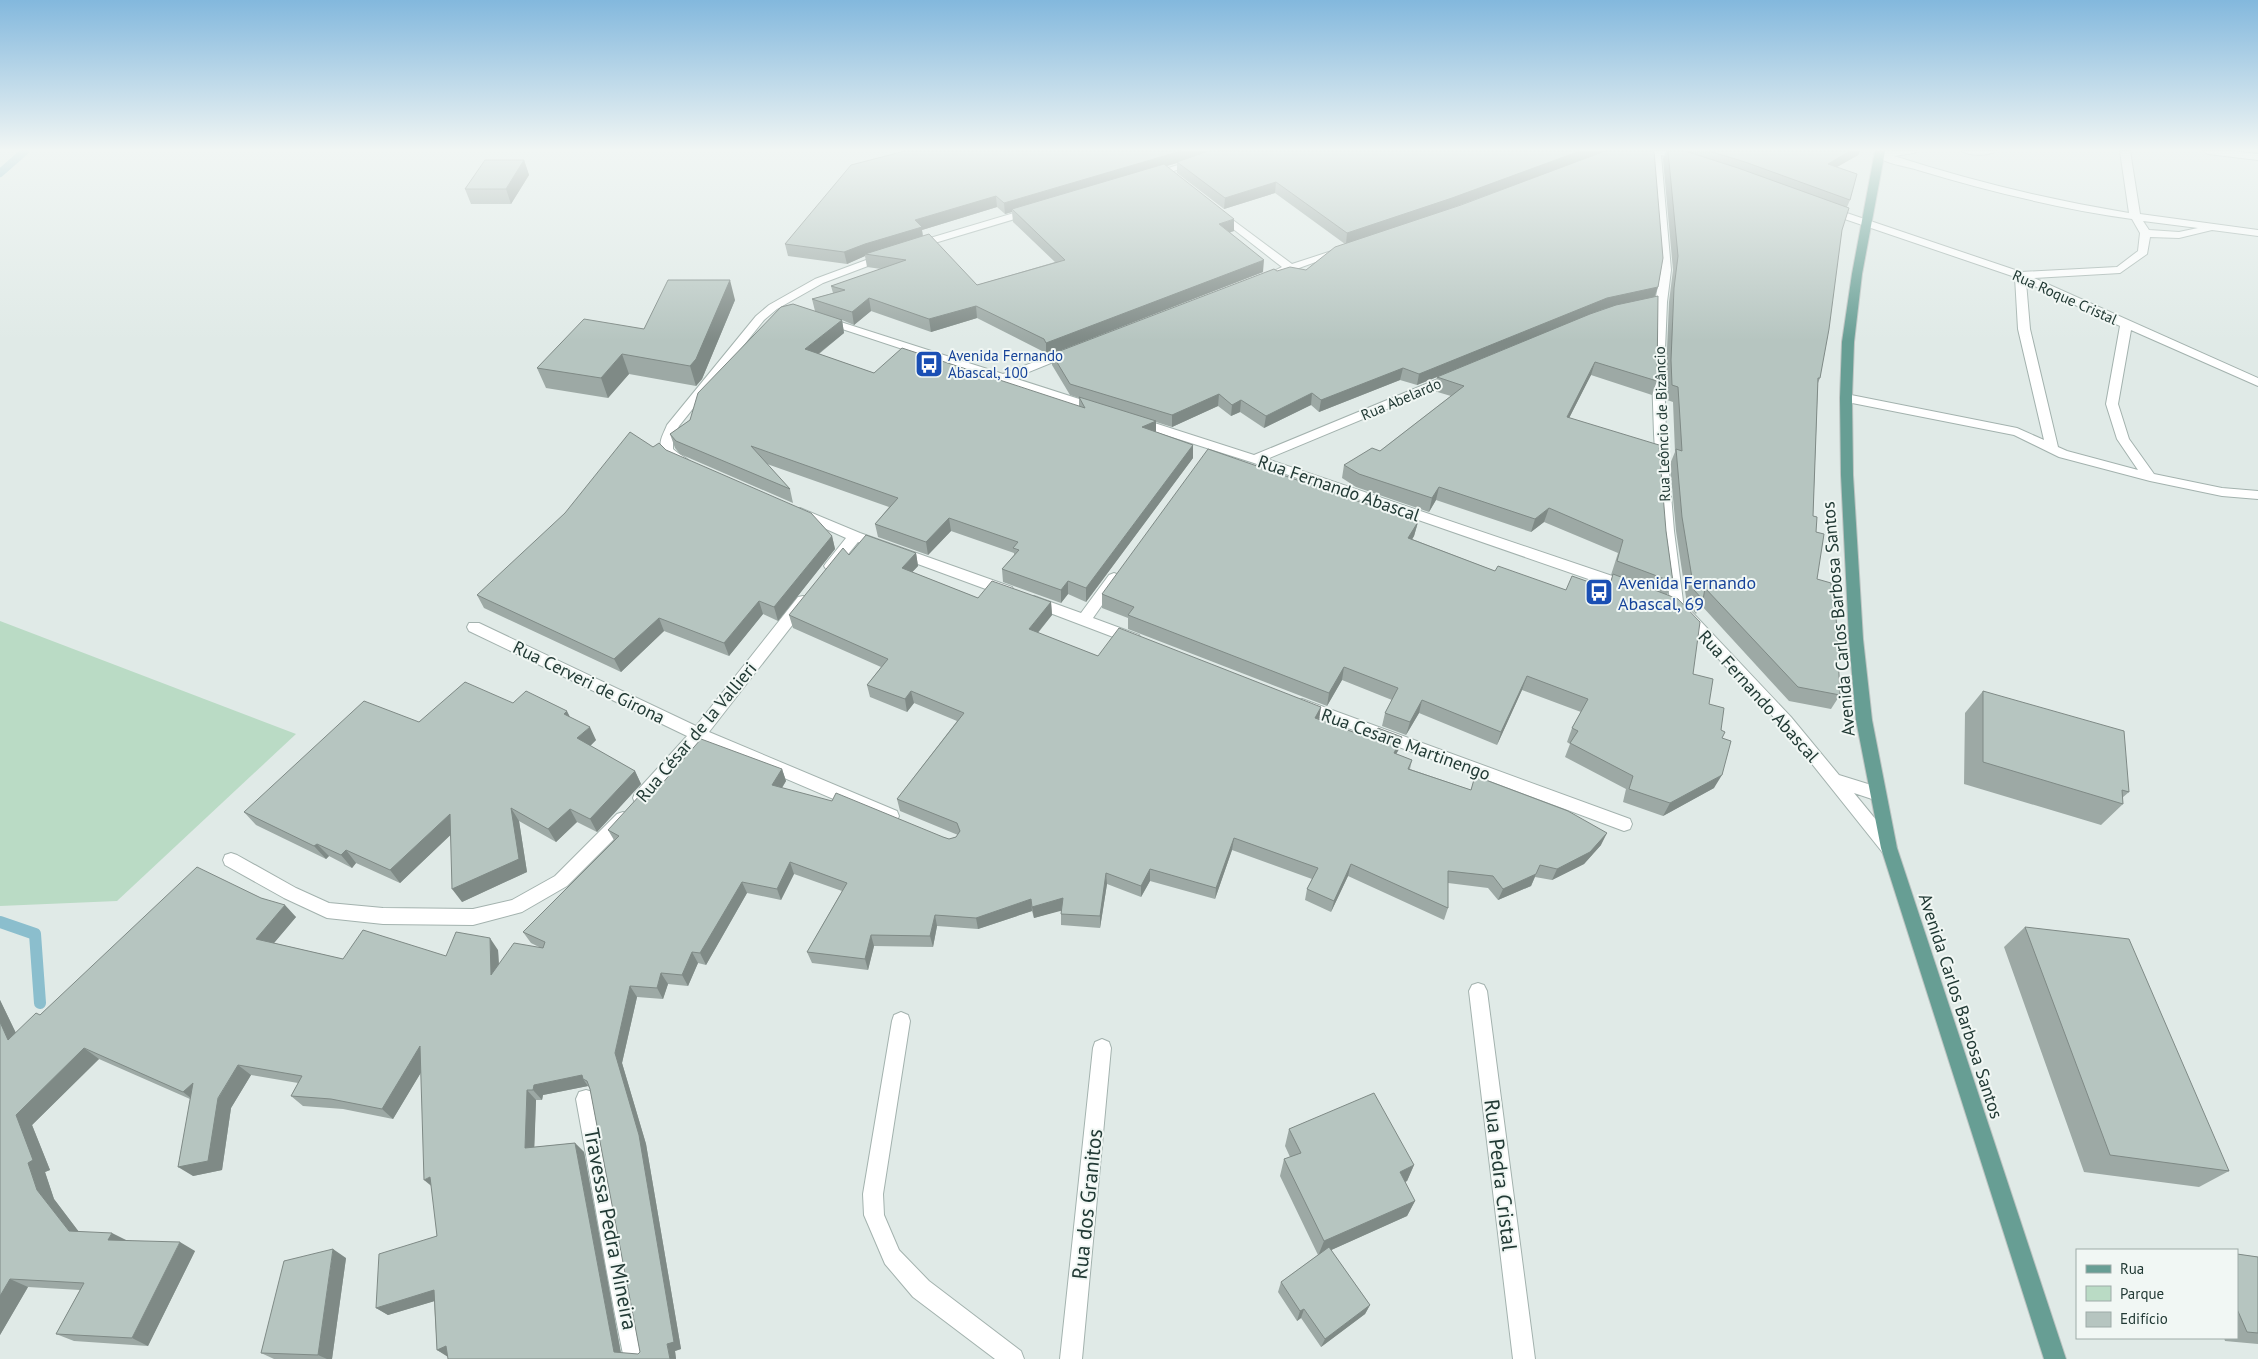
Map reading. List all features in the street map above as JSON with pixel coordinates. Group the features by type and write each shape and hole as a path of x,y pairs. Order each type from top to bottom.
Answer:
{"main road":[{"name":"Avenida Carlos Barbosa Santos","path":"1869,214 1848,342 1846,398 1847,475 1856,639 1864,720 1889,848 2055,1359"}],"street":[{"path":"702,470 675,458 668,450 667,439 672,425 760,318 776,304 810,285 858,265 1018,214"},
{"path":"1221,214 1290,268"},
{"name":"Rua Leôncio de Bizâncio","path":"1662,214 1666,270 1661,302 1658,374 1660,434 1667,531 1678,607"},
{"name":"Rua Roque Cristal","path":"1838,214 2020,275 2258,382"},
{"path":"2127,214 2258,233"},
{"path":"2052,449 2024,329 2020,275 2120,270 2143,252 2145,233 2135,216"},
{"path":"2145,233 2175,237 2193,234 2213,226 2258,227"},
{"path":"1262,279 1354,246"},
{"path":"1646,305 1661,302"},
{"path":"776,304 794,310"},
{"path":"813,316 1110,414"},
{"path":"2126,324 2112,404 2123,439 2150,477"},
{"path":"1001,379 1075,350"},
{"name":"Rua Abelardo","path":"1255,460 1464,373"},
{"path":"1846,398 2017,432 2063,454 2150,477 2222,492 2258,495"},
{"name":"Rua Fernando Abascal","path":"1129,419 1208,449 1255,460 1642,592"},
{"path":"783,505 855,536 1084,619 1147,644"},
{"name":"Rua César de la Vallieri","path":"231,860 290,893 327,910 384,916 434,918 474,917 516,907 562,881 614,830 698,734 855,536"},
{"path":"1084,619 1124,564"},
{"name":"Rua Fernando Abascal","path":"1660,599 1678,607 1786,721 1889,848"},
{"name":"Rua Cerveri de Girona","path":"474,627 698,734 907,823"},
{"name":"Rua Cesare Martinengo","path":"1291,701 1624,824"},
{"path":"1834,780 1878,794"},
{"name":"Rua Pedra Cristal","path":"1478,991 1524,1359"},
{"path":"900,1021 873,1194 874,1215 892,1257 921,1289 1013,1359"},
{"name":"Rua dos Granitos","path":"1071,1359 1102,1048"},
{"name":"Travessa Pedra Mineira","path":"586,1099 612,1237 617,1277 634,1359"}],"green space":[{"path":"0,621 296,734 117,901 0,906"}],"building":[{"path":"810,214 934,214 915,220 922,227 844,252 785,244"},
{"path":"1018,214 1228,214 1234,219 1219,224 1264,260 1046,343 1044,339 976,306 929,319 869,298 852,312 812,299 845,290 831,286 906,260 865,254 929,234 977,285 1065,260"},
{"path":"1321,214 1403,214 1347,233"},
{"path":"1433,214 1659,214 1663,258 1658,287 1607,298 1419,374 1403,368 1321,400 1312,393 1266,416 1241,400 1232,405 1219,394 1172,415 1070,384 1052,354 1274,269 1277,271 1290,267 1306,270 1335,247"},
{"path":"1674,214 1847,214 1842,230 1829,329 1820,378 1818,378 1813,516 1817,517 1816,532 1824,534 1817,579 1831,583 1832,594 1835,595 1840,695 1798,687 1705,588 1703,600 1694,590 1682,517 1676,449 1682,451 1678,387 1672,385 1671,360 1674,288 1678,256"},
{"path":"668,280 730,280 696,359 690,366 622,354 601,378 537,368 584,319 644,329"},
{"path":"1658,296 1657,381 1595,362 1567,417 1659,445 1666,531 1673,582 1617,561 1623,540 1549,508 1535,519 1439,487 1432,498 1359,474 1344,465 1372,448 1380,451 1464,386 1437,377 1590,314 1616,305"},
{"path":"793,304 842,320 805,349 874,373 902,348 1085,408 1079,397 1156,421 1142,427 1193,445 1086,588 1068,581 1061,590 1002,569 1019,550 1013,548 1018,542 949,518 926,542 875,524 898,498 751,446 790,489 676,441 670,434 690,420 698,393 781,307"},
{"path":"630,432 653,447 659,443 666,450 811,513 832,536 774,607 759,601 724,643 659,618 614,659 477,595 565,513"},
{"path":"1208,449 1418,522 1408,538 1495,571 1498,566 1566,590 1572,576 1609,589 1613,574 1678,599 1700,622 1693,674 1713,679 1709,704 1724,708 1721,730 1725,732 1722,738 1731,741 1722,775 1670,803 1629,789 1633,776 1570,743 1578,731 1572,728 1588,699 1527,676 1501,732 1422,700 1410,722 1385,713 1398,688 1344,667 1329,693 1128,615 1134,607 1102,594"},
{"path":"866,535 916,553 902,568 978,598 992,581 1051,602 1029,629 1098,656 1119,628 1321,707 1315,718 1372,739 1378,728 1402,737 1394,753 1412,760 1408,769 1471,790 1475,776 1568,811 1607,833 1590,852 1557,869 1540,865 1536,874 1503,889 1493,876 1448,871 1448,908 1351,864 1334,901 1307,889 1318,868 1234,838 1216,888 1150,869 1141,886 1106,873 1100,916 1061,914 1063,898 1032,907 1031,899 976,918 935,915 930,936 871,935 865,959 807,952 847,883 790,862 777,889 742,882 700,953 692,952 682,975 661,973 657,988 630,986 615,1053 639,1135 674,1342 667,1344 670,1359 448,1359 446,1346 437,1350 434,1290 376,1308 379,1254 437,1236 430,1177 424,1180 420,1046 382,1109 331,1099 291,1096 302,1076 238,1065 218,1098 208,1161 178,1167 193,1083 183,1092 84,1048 16,1115 33,1160 28,1163 37,1190 69,1231 112,1233 108,1240 180,1242 132,1338 56,1334 84,1283 10,1279 0,1296 0,1022 8,1040 36,1013 40,1015 197,867 261,898 285,905 256,939 343,959 363,930 446,956 456,932 490,938 491,975 514,943 543,948 545,942 523,932 619,836 608,830 652,782 660,786 701,739 782,769 772,785 832,801 836,793 943,837 949,839 956,837 960,831 957,823 897,799 964,713 911,691 905,699 867,685 888,659 789,615 843,548 849,555","holes":["582,1075 583,1079 587,1081 590,1089 640,1352 638,1354 614,1352 575,1143 525,1148 527,1090 533,1090 534,1085"]},
{"path":"465,682 513,703 526,691 567,711 564,714 590,727 577,738 635,771 590,819 570,809 548,829 511,808 519,859 452,889 450,814 390,870 346,850 341,855 317,844 314,846 244,812 364,701 419,722"},
{"path":"1983,691 2124,731 2129,792 2122,790 2123,804 1983,762"},
{"path":"2025,927 2129,939 2229,1171 2110,1155"},
{"path":"1374,1093 1414,1165 1400,1172 1415,1201 1324,1241 1284,1159 1301,1153 1289,1129"},
{"path":"1329,1247 1370,1305 1325,1339 1304,1309 1300,1311 1281,1282"},
{"path":"333,1249 318,1355 261,1353 284,1261"},
{"path":"2238,1254 2258,1257 2258,1333 2247,1332 2238,1311"}],"waterway":[{"path":"0,922 35,934 40,1003"}],"place":[{"name":"Avenida Fernando Abascal, 100","path":"929,364"},
{"name":"Avenida Fernando Abascal, 69","path":"1599,592"}]}
